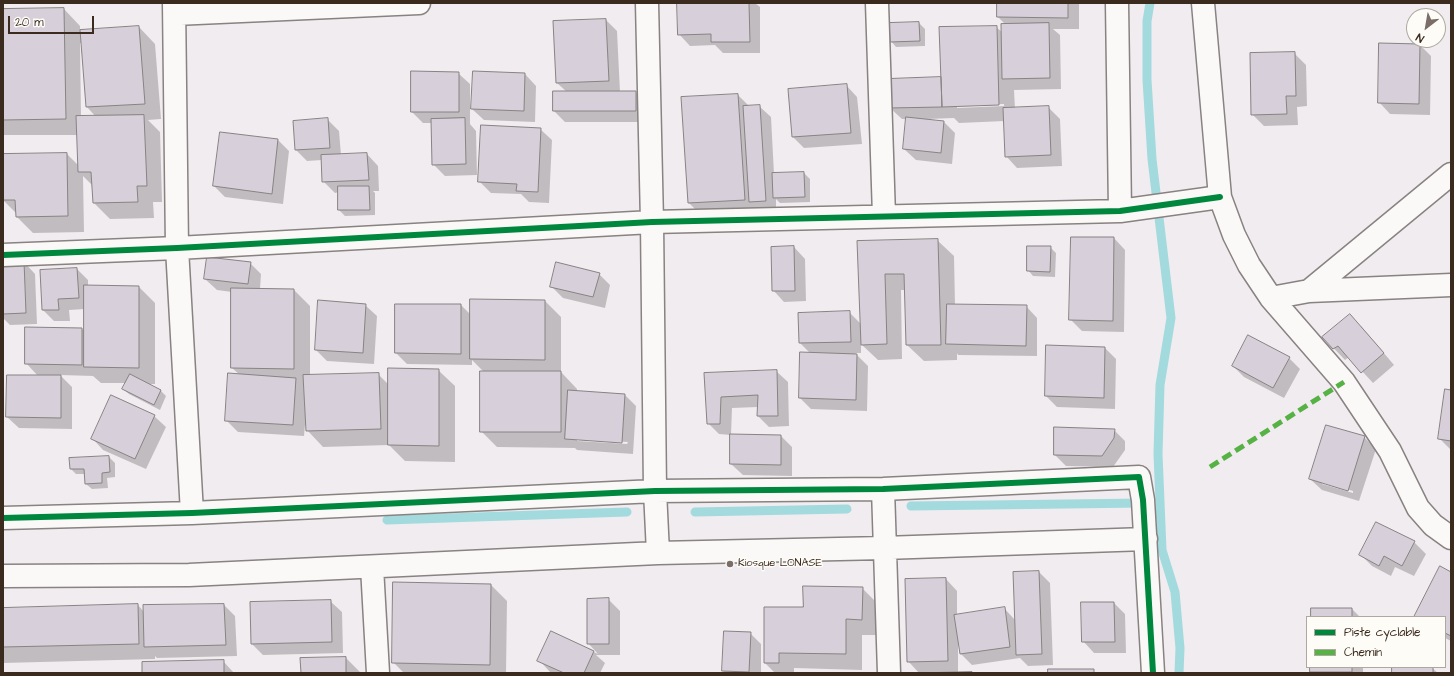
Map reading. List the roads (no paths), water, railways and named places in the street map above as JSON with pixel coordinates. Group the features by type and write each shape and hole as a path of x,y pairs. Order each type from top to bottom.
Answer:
{"street":[{"path":"192,513 177,248 175,8 419,3"},
{"path":"647,3 652,222 655,491 658,553"},
{"path":"878,3 884,216"},
{"path":"1117,3 1120,211"},
{"path":"1203,3 1220,197 1234,235 1246,259 1271,298 1344,382 1390,450 1418,508 1433,525 1451,538"},
{"path":"1309,290 1451,174"},
{"path":"3,255 177,248 652,222 1120,211 1220,197"},
{"path":"1271,298 1309,290 1451,285"},
{"path":"3,518 192,513 655,491 883,489 1139,477 1143,500 1146,539 1154,673"},
{"path":"883,489 889,673"},
{"path":"3,576 189,575 658,553 884,548 1146,539"},
{"path":"372,567 378,673"}],"waterway":[{"path":"1150,3 1147,21 1147,80 1152,159 1171,318 1160,385 1158,454 1162,550 1175,592 1180,648 1179,673"},
{"path":"911,506 1143,503"},
{"path":"695,512 847,509"},
{"path":"387,520 627,512"}],"place":[{"name":"Kiosque LONASE","path":"730,564"}]}
